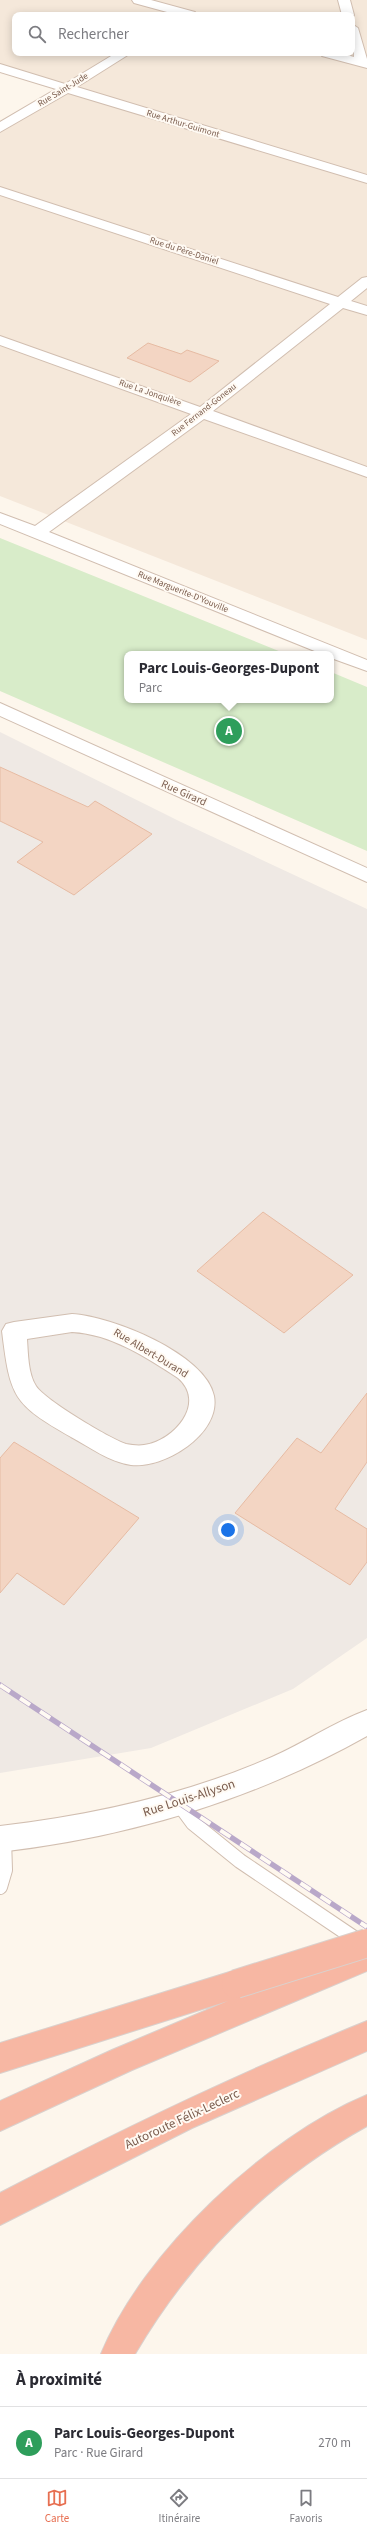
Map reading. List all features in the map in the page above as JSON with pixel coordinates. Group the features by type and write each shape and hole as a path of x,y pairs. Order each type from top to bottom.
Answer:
{"highway":[{"path":"0,2058 367,1942"},
{"path":"0,2116 72,2082 367,1957"},
{"name":"Autoroute Félix-Leclerc","path":"0,2210 122,2147 332,2049 367,2036"},
{"path":"117,2354 145,2306 172,2267 219,2215 264,2176 301,2149 367,2110"}],"street":[{"path":"138,0 182,11"},
{"path":"344,0 347,12"},
{"path":"355,36 365,64"},
{"name":"Rue Saint-Jude","path":"0,128 121,56"},
{"path":"337,56 365,64"},
{"name":"Rue Arthur-Guimont","path":"0,68 367,179"},
{"name":"Rue du Père-Daniel","path":"0,191 367,311"},
{"name":"Rue Fernand-Goneau","path":"37,533 203,412 367,281"},
{"name":"Rue La Jonquière","path":"0,340 367,472"},
{"name":"Rue Marguerite-D'Youville","path":"0,518 330,651"},
{"name":"Rue Marguerite-D'Youville","path":"334,653 367,666"},
{"name":"Rue Girard","path":"0,709 367,876"},
{"name":"Rue Albert-Durand","path":"72,1322 88,1323 108,1327 181,1368 193,1378 202,1397 198,1418 175,1445 159,1453 131,1455 114,1449 42,1410 27,1396 19,1378 7,1327 72,1322"},
{"name":"Rue Louis-Allyson","path":"2,1839 109,1822 179,1804 270,1770 367,1722"}],"lane":[{"path":"179,1804 193,1823 240,1861 367,1947"},
{"path":"0,1887 5,1870 2,1839"}],"shaded area":[{"path":"0,0 367,0 367,640 0,496 0,125 67,84 0,65"},
{"path":"0,732 181,822 367,909 367,1638 293,1689 151,1748 0,1773"}],"green space":[{"path":"0,538 279,651 124,651 124,703 334,703 334,673 367,687 367,851 0,691"}],"building":[{"path":"148,343 181,354 187,350 219,361 190,382 127,358"},
{"path":"0,767 88,807 95,801 152,834 74,895 17,862 43,842 0,821"},
{"path":"263,1212 353,1275 284,1333 197,1271"},
{"path":"367,1393 367,1462 335,1509 367,1529 367,1562 350,1585 235,1513 297,1438 321,1453"},
{"path":"14,1442 139,1518 64,1605 17,1573 0,1593 0,1458"}],"railway":[{"path":"0,1685 367,1927"}],"place":[{"name":"Parc Louis-Georges-Dupont","path":"229,731"}]}
